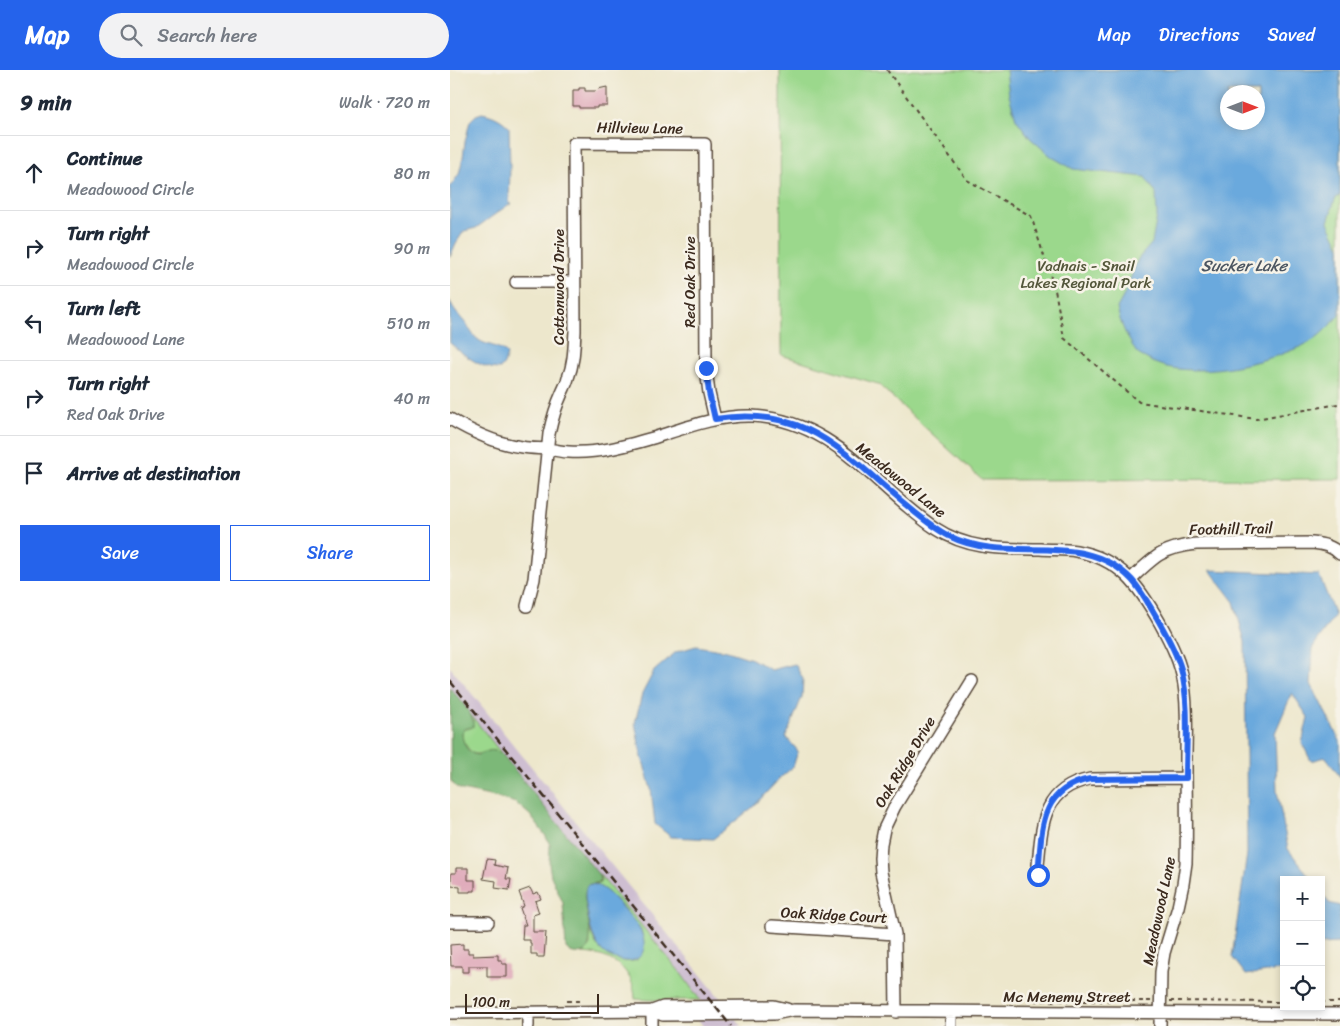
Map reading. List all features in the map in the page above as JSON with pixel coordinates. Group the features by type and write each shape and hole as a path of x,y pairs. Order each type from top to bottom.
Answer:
{"street":[{"name":"Hillview Lane","path":"574,143 705,144"},
{"name":"Cottonwood Drive","path":"527,606 534,579 547,449 552,420 568,379 576,331 574,143"},
{"name":"Red Oak Drive","path":"705,144 706,368 715,419"},
{"path":"516,282 574,282"},
{"name":"Meadowood Lane","path":"450,419 502,442 521,447 571,452 615,448 715,419 749,416 767,417 796,424 828,440 928,523 965,543 1000,549 1074,551 1089,554 1115,566 1141,591 1168,637 1181,668 1186,700 1186,862 1178,907 1164,953 1161,972 1160,1026"},
{"name":"Foothill Trail","path":"1131,580 1156,556 1179,546 1196,544 1312,543 1329,546 1340,554"},
{"name":"Oak Ridge Drive","path":"896,1012 895,934 881,872 880,858 884,829 895,806 972,681"},
{"path":"1038,875 1044,817 1054,798 1070,785 1090,779 1186,778"},
{"path":"450,922 488,922"},
{"name":"Oak Ridge Court","path":"772,926 895,934"},
{"name":"Mc Menemy Street","path":"450,1013 652,1011 663,1015 774,1014 794,1010 1340,1014"},
{"path":"652,1011 652,1026"},
{"path":"528,1012 528,1026"},
{"path":"951,1012 951,1026"},
{"path":"1311,1014 1311,1026"}],"path":[{"path":"887,70 967,180 1031,216 1055,290 1064,338 1139,402 1256,419 1338,404 1340,402"},
{"path":"1325,1002 1340,1002"}],"shaded area":[{"path":"450,667 724,1003 702,1003 602,881 450,694"},
{"path":"697,1018 735,1018 742,1026 703,1026"}],"green space":[{"name":"Vadnais - Snail Lakes Regional Park","path":"780,70 1340,70 1340,479 982,480 878,384 781,355"},
{"path":"450,688 472,717 473,727 464,729 462,733 468,750 477,755 492,750 502,754 599,875 600,882 587,885 585,892 590,931 589,945 586,951 575,953 570,952 566,948 563,903 551,876 549,864 550,845 530,815 516,803 462,790 451,781"},
{"path":"467,710 502,754 490,751 478,754 470,750 462,736 464,729 471,728 473,720"},
{"path":"598,873 680,972 700,1000 635,999 630,978 618,964 600,956 579,953 585,952 590,945 586,901 588,920 594,940 601,950 620,960 637,960 642,933 634,920 613,898 594,884 599,883 601,879"}],"water":[{"name":"Sucker Lake","path":"1006,70 1340,70 1340,195 1335,199 1328,222 1340,247 1340,314 1324,331 1311,341 1290,351 1270,358 1226,368 1183,369 1163,366 1139,355 1126,335 1117,308 1138,259 1152,243 1157,216 1156,193 1145,177 1073,169 1052,157 1030,138 1016,119 1009,95"},
{"path":"482,113 497,118 509,127 509,203 512,204 476,228 464,231 450,257 450,187 459,174 470,121 476,115"},
{"path":"450,301 455,311 477,338 482,342 501,349 507,354 504,364 500,369 480,364 450,343"},
{"path":"1210,570 1319,575 1335,615 1313,647 1311,684 1340,741 1340,777 1326,757 1311,761 1302,743 1308,717 1292,693 1275,733 1277,791 1288,849 1309,876 1280,876 1280,970 1246,975 1232,957 1247,854 1245,642 1234,602"},
{"path":"696,646 727,651 752,659 771,670 795,664 803,679 802,697 786,737 798,751 793,767 753,807 713,839 671,837 655,824 651,789 635,723 642,694 654,671 676,652"},
{"path":"591,884 601,887 610,895 639,928 644,941 644,947 643,952 636,959 626,961 612,958 602,951 597,943 590,925 585,900 587,885"},
{"path":"1325,898 1329,903 1340,906 1340,943 1325,944"}],"building":[{"path":"607,87 607,106 579,108 579,106 573,106 573,90 585,88 585,91 596,91"},
{"path":"487,859 495,860 494,865 508,868 506,879 511,879 509,890 495,888 496,881 483,879"},
{"path":"456,868 468,868 468,880 475,880 475,891 460,892 460,887 451,886 451,873 456,873"},
{"path":"530,888 533,894 538,892 541,899 535,901 539,913 533,915 533,932 546,932 544,957 537,957 537,954 531,954 530,940 522,940 523,925 526,925 520,908 524,906 519,892"},
{"path":"463,944 463,949 468,949 468,953 473,953 473,956 498,955 498,960 502,960 502,964 507,964 507,977 487,977 487,966 469,966 469,972 462,972 462,966 451,966 450,945"}],"railway":[{"path":"450,681 731,1026"}],"route":[{"path":"706,368 715,419 749,416 767,417 796,424 828,440 921,518 949,536 965,543 982,547 1059,550 1089,554 1115,566 1131,580 1148,601 1168,637 1181,668 1186,700 1186,778 1090,779 1070,785 1054,798 1044,817 1038,875"}]}
